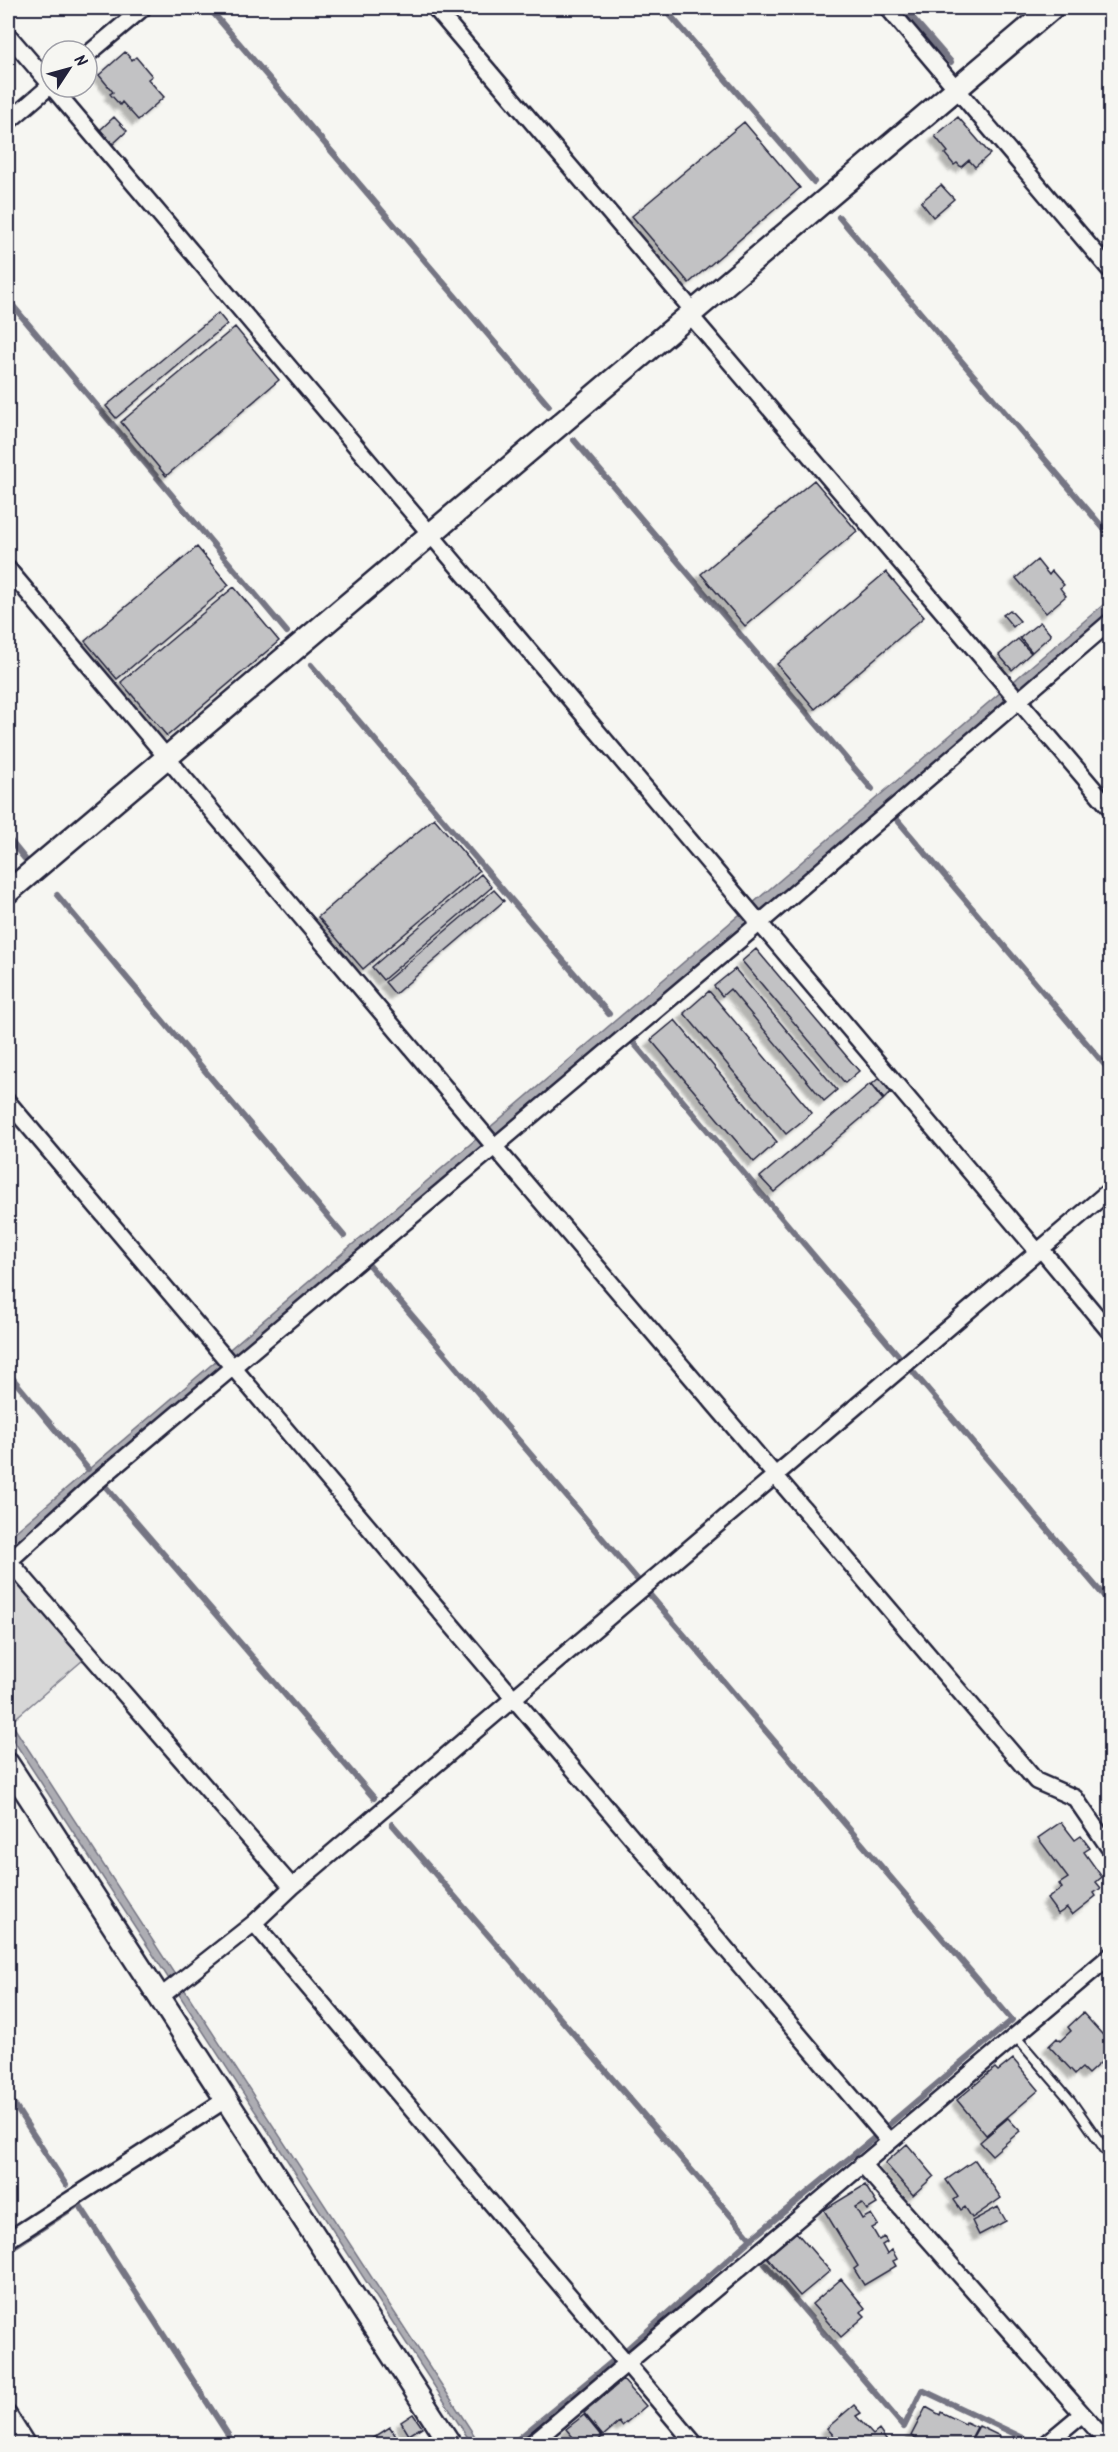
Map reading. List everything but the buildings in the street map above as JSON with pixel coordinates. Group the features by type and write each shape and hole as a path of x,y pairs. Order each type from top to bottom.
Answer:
{"street":[{"path":"99,45 143,8"},
{"path":"435,8 1110,808"},
{"path":"888,8 1110,270"},
{"path":"8,892 1052,8"},
{"path":"8,35 51,85 8,122"},
{"path":"62,99 1110,1332"},
{"path":"8,569 481,1130 1036,1781 1075,1798 1110,1850"},
{"path":"292,1887 8,1561 227,1363 493,1144 755,915 1110,622"},
{"path":"8,1102 889,2141"},
{"path":"164,1994 254,1923 292,1887 1110,1190"},
{"path":"8,1764 164,1994 225,2100 450,2445"},
{"path":"254,1923 695,2445"},
{"path":"531,2445 1110,1956"},
{"path":"8,2240 225,2100"},
{"path":"862,2164 1109,2445"},
{"path":"8,2414 27,2445"},
{"path":"1046,2445 1082,2414"}],"lane":[{"path":"1016,2037 1071,2101 1106,2151"}],"shaded area":[{"path":"1110,599 1110,613 8,1550 8,1538"},
{"path":"8,1571 83,1660 11,1722 8,1718"},
{"path":"8,1718 480,2444 472,2444 8,1732"}],"waterway":[{"path":"209,8 549,406"},
{"path":"664,8 814,182"},
{"path":"904,8 951,62"},
{"path":"839,217 1110,536"},
{"path":"8,300 287,632"},
{"path":"574,440 872,789"},
{"path":"311,665 609,1014"},
{"path":"894,816 1110,1071"},
{"path":"8,838 25,859"},
{"path":"57,895 344,1236"},
{"path":"632,1041 898,1355"},
{"path":"368,1264 637,1579"},
{"path":"8,1373 88,1469"},
{"path":"914,1373 1110,1603"},
{"path":"105,1486 374,1798"},
{"path":"650,1595 1012,2020 885,2128"},
{"path":"392,1824 751,2239"},
{"path":"8,2095 66,2185"},
{"path":"626,2350 751,2239 875,2137"},
{"path":"8,2250 79,2204 234,2444"},
{"path":"765,2264 904,2427 922,2390 1036,2444"},
{"path":"512,2444 614,2360"}]}
